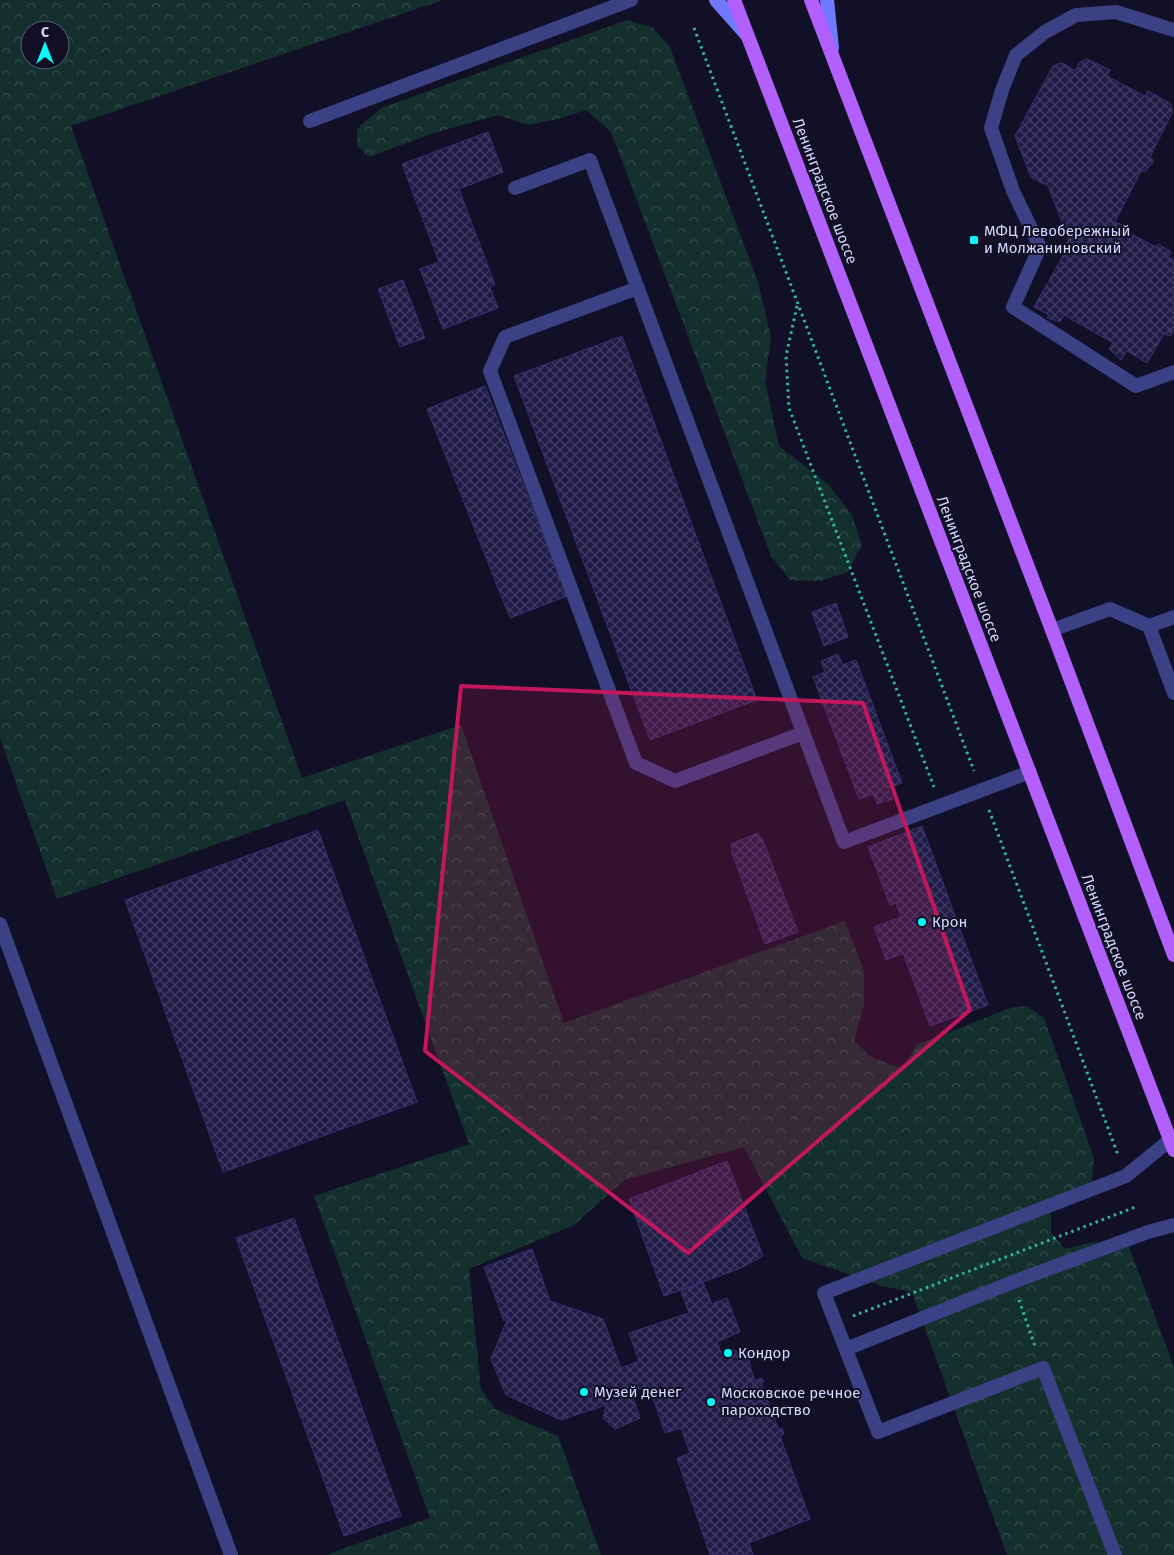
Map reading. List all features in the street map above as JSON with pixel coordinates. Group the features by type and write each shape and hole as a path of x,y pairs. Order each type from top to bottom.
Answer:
{"main road":[{"path":"716,0 748,35"},
{"name":"Ленинградское шоссе","path":"734,0 1172,1145"},
{"path":"811,0 1174,955"},
{"path":"827,0 832,54"}],"lane":[{"path":"310,121 631,0"},
{"path":"1174,30 1116,12 1076,15 1045,32 1016,56 1002,90 991,128 1012,191 1040,247 1013,307 1136,386 1174,372"},
{"path":"515,188 590,160 844,842 1030,772"},
{"path":"638,288 506,337 490,370 636,763 675,781 803,733"},
{"path":"1052,630 1110,609 1149,626 1174,617"},
{"path":"1149,626 1174,693"},
{"path":"0,924 231,1555"},
{"path":"1115,1555 1043,1368 878,1432 824,1293 1126,1176 1172,1145"},
{"path":"846,1349 1012,1282 1148,1232 1174,1225"}],"path":[{"path":"694,28 1126,1176"},
{"path":"798,304 786,356 789,408 941,806"},
{"path":"836,1322 1138,1206"},
{"path":"1002,1259 1043,1368"}],"highlighted area":[{"path":"461,686 863,703 970,1010 688,1253 425,1051"}],"green space":[{"path":"0,0 443,0 71,126 302,778 461,725 564,1023 845,921 864,971 864,1004 854,1041 871,1057 902,1069 917,1045 1010,1008 1027,1006 1044,1018 1094,1158 1091,1189 1051,1212 1051,1232 1065,1249 1093,1242 1128,1244 1174,1367 1174,1555 1007,1555 912,1292 882,1286 802,1258 744,1147 624,1180 574,1225 469,1269 481,1389 495,1409 558,1436 601,1555 329,1555 430,1518 314,1196 469,1144 345,800 57,899 0,738"},
{"path":"627,20 653,28 670,47 758,282 771,337 765,381 779,446 828,484 852,515 862,545 848,572 820,581 790,580 771,556 611,132 586,110 558,119 528,125 498,115 434,133 369,157 357,146 357,129 381,108"}],"building":[{"path":"1087,59 1110,70 1107,76 1145,96 1148,91 1170,103 1172,108 1172,113 1150,157 1154,161 1145,172 1141,171 1115,222 1125,226 1124,230 1156,247 1158,244 1171,252 1168,257 1174,260 1174,329 1171,336 1164,334 1147,363 1127,351 1121,360 1109,349 1113,343 1064,315 1060,322 1047,318 1049,315 1034,307 1064,254 1060,251 1069,240 1048,186 1031,177 1015,136 1053,66 1060,63 1065,64 1075,71 1080,62"},
{"path":"488,132 503,172 459,189 495,285 490,287 498,308 443,329 420,269 439,262 402,164"},
{"path":"403,280 425,338 400,347 378,289"},
{"path":"622,336 757,700 650,740 514,376"},
{"path":"485,386 567,596 510,618 427,409"},
{"path":"836,603 848,637 824,646 812,612"},
{"path":"838,654 843,665 856,660 902,783 888,788 893,799 877,804 873,794 859,799 813,677 825,672 821,661"},
{"name":"Крон","path":"922,826 988,1005 930,1026 903,953 886,960 874,927 901,917 896,903 890,905 868,847"},
{"path":"318,830 417,1102 223,1172 125,900"},
{"path":"758,833 760,838 762,838 798,932 765,944 731,850 733,849 731,844"},
{"path":"727,1161 763,1256 741,1268 664,1296 629,1199"},
{"path":"294,1218 401,1516 344,1536 236,1238"},
{"name":"Московское речное пароходство","path":"532,1249 550,1301 603,1319 621,1368 639,1361 629,1333 689,1313 681,1291 703,1282 712,1304 727,1298 740,1332 717,1342 721,1352 730,1348 749,1358 755,1381 762,1378 764,1382 761,1383 779,1430 782,1428 784,1434 780,1436 810,1519 749,1543 753,1555 710,1555 677,1458 690,1453 681,1428 665,1433 649,1386 631,1392 640,1418 615,1429 603,1418 606,1405 561,1420 506,1395 491,1359 509,1315 504,1321 484,1267"}],"place":[{"name":"МФЦ Левобережный и Молжаниновский","path":"974,240"},
{"name":"Крон","path":"922,922"},
{"name":"Кондор","path":"728,1353"},
{"name":"Музей денег","path":"584,1392"},
{"name":"Московское речное пароходство","path":"711,1402"}]}
